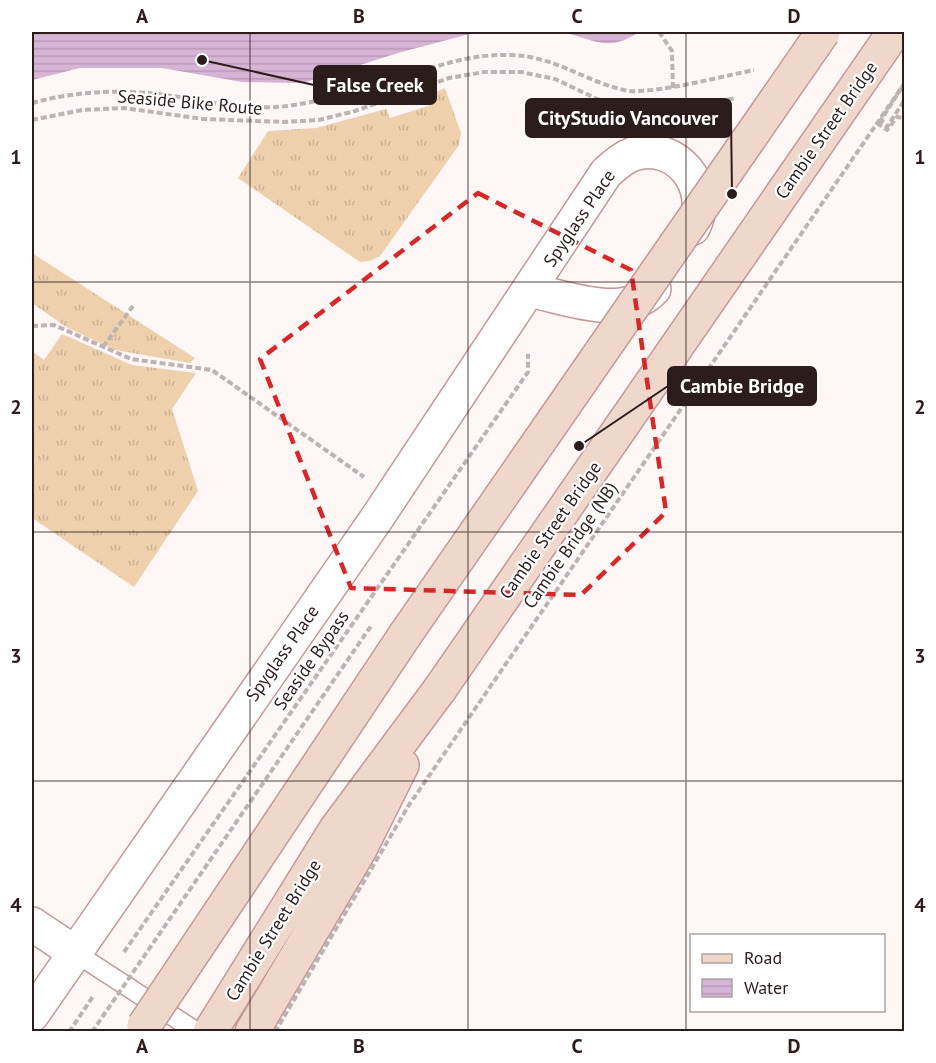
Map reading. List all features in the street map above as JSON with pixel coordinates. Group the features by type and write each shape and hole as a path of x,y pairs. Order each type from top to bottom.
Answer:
{"main road":[{"path":"141,1030 405,635 823,32"},
{"name":"Cambie Street Bridge","path":"210,1032 336,829 440,689 894,32"},
{"path":"252,1032 360,849 440,689"}],"street":[{"name":"Spyglass Place","path":"32,1015 376,518 606,173 618,162 633,154 650,152 666,155 681,163 690,172 700,196 700,209 695,225 652,291 638,301 622,306 605,306 530,290"},
{"path":"32,924 74,952"}],"lane":[{"path":"74,952 197,1032"}],"path":[{"path":"660,32 672,51 673,87"},
{"path":"32,103 102,91 136,92 219,104 286,106 339,97 442,63 484,55 511,54 555,63 608,86 631,91"},
{"name":"Seaside Bike Route","path":"32,120 82,110 124,108 203,119 284,122 319,120 354,111 440,81 484,72 521,72 555,79 622,109"},
{"path":"904,100 887,124 881,120 904,86 900,84 874,122 887,130 897,117 904,118"},
{"name":"Cambie Bridge (NB)","path":"275,1032 409,805 904,86"},
{"path":"103,347 133,306"},
{"path":"32,326 54,326 131,359 212,370 365,478"},
{"name":"Seaside Bypass","path":"69,1032 528,372 528,348"}],"highlighted area":[{"path":"478,193 631,270 666,512 581,595 351,588 260,359"}],"green space":[{"path":"445,88 461,133 459,145 380,256 370,261 360,262 238,178 268,131 316,128 386,109 390,118 431,105 427,96"},
{"path":"32,253 195,358 190,363 115,350 66,327 32,303"},
{"path":"62,334 132,365 196,373 172,409 198,491 134,587 32,518 32,351 44,360"}],"water":[{"path":"32,32 477,32 398,53 303,83 242,82 162,68 80,68 32,80"},
{"path":"560,32 639,32 628,39 608,43"}],"pier":[{"path":"766,32 833,32 768,48 765,45"}],"place":[{"name":"False Creek","path":"202,60"},
{"name":"CityStudio Vancouver","path":"732,194"},
{"name":"Cambie Bridge","path":"579,446"}]}
